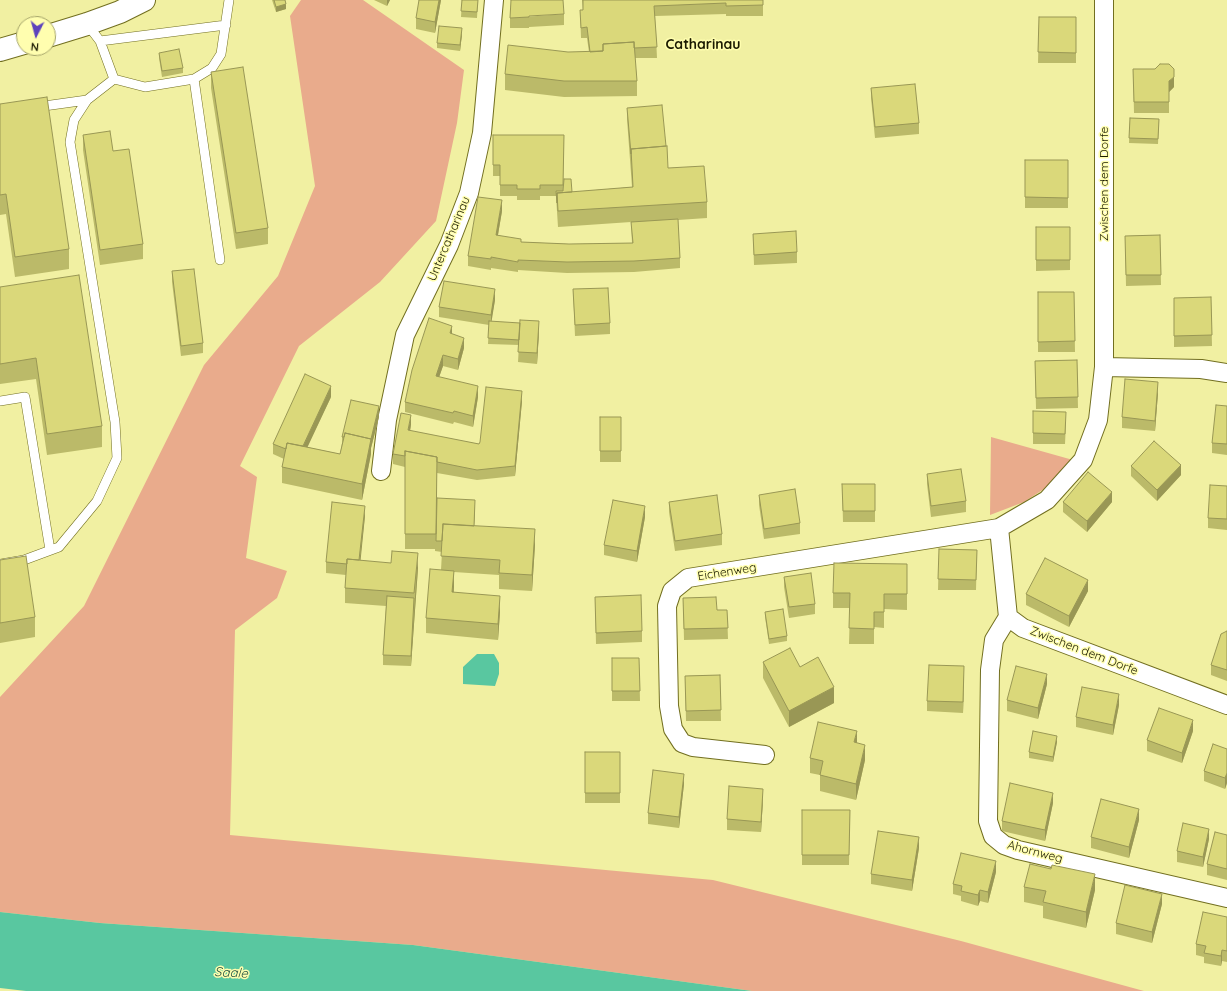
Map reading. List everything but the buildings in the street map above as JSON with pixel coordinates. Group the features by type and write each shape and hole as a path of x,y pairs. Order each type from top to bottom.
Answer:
{"street":[{"path":"56,35 93,32 119,6 144,0"},
{"name":"Untercatharinau","path":"381,471 388,420 406,335 449,245 469,193 482,133 494,0"},
{"name":"Zwischen dem Dorfe","path":"999,528 1047,500 1083,460 1098,420 1104,367 1104,0"},
{"path":"0,50 16,45"},
{"path":"1104,367 1201,369 1227,373"},
{"path":"999,528 1008,616"},
{"name":"Eichenweg","path":"765,755 693,747 682,743 673,729 669,706 667,606 672,590 688,578 999,528"},
{"name":"Zwischen dem Dorfe","path":"1008,616 1022,628 1148,666 1227,705"},
{"name":"Ahornweg","path":"1008,616 994,640 990,670 988,821 993,836 1004,845 1018,850 1227,898"}],"lane":[{"path":"114,79 145,87 194,79 212,68 221,54 229,0"},
{"path":"114,79 93,32 226,25"},
{"path":"0,564 24,560 59,546 97,501 117,458 115,422 88,279 70,142 74,120 87,100 114,79"},
{"path":"194,79 220,260"},
{"path":"32,107 87,100"},
{"path":"0,401 25,397 50,550"}],"shaded area":[{"path":"301,0 363,0 464,70 457,123 436,221 380,282 299,346 240,466 257,477 246,558 287,571 277,598 235,630 230,835 713,880 961,941 1144,991 752,991 413,945 100,923 0,912 0,697 84,606 204,365 278,276 315,186 290,16"},
{"path":"991,437 1073,460 1047,487 1024,502 990,515"}],"water":[{"path":"477,654 494,654 499,663 499,674 495,686 463,684 463,667"},
{"name":"Saale","path":"0,912 100,923 413,945 752,991 26,991 0,988"}],"district":[{"name":"Catharinau","path":"703,45"}]}
